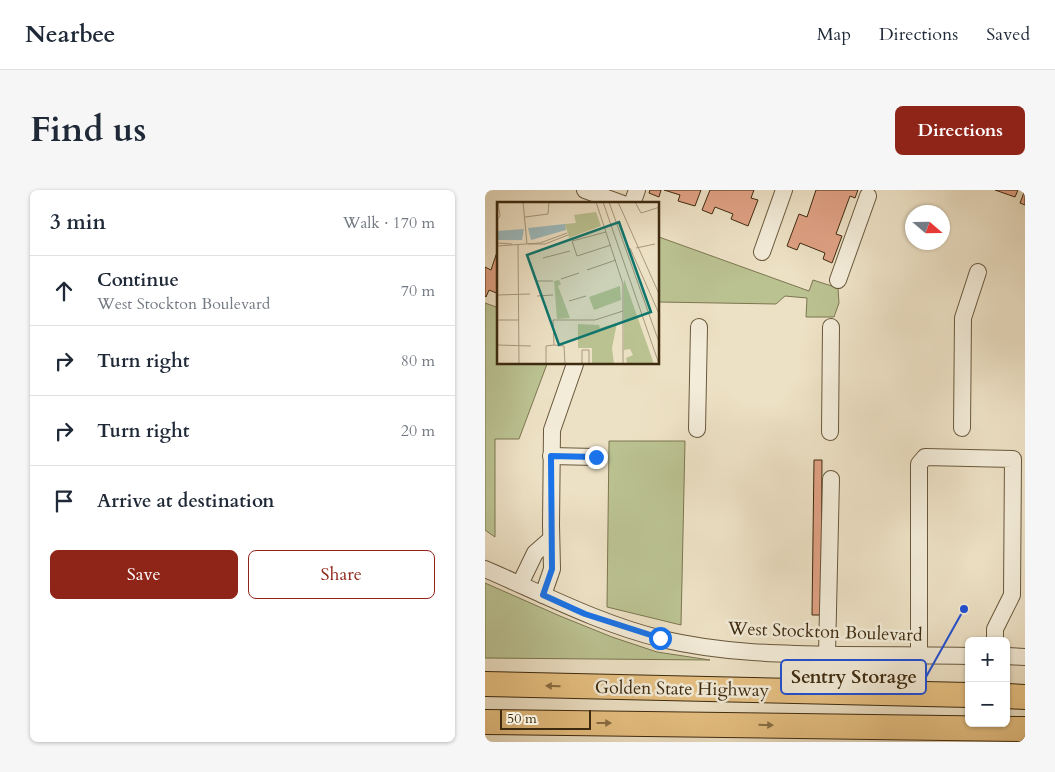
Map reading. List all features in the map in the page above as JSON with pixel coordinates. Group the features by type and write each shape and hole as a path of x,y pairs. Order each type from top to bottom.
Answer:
{"highway":[{"name":"Golden State Highway","path":"485,684 965,695"},
{"path":"1010,696 1025,697"},
{"name":"Golden State Highway","path":"485,722 1025,729"},
{"path":"1007,742 1025,741"}],"street":[{"path":"585,190 618,202"},
{"path":"633,202 637,190"},
{"path":"762,252 784,190"},
{"path":"838,280 868,196"},
{"path":"963,428 963,318 978,272"},
{"path":"697,428 699,327"},
{"path":"830,432 831,327"},
{"path":"543,595 552,569 552,430 575,365"},
{"path":"551,456 596,457"},
{"path":"919,655 919,464 925,457 1013,459 1012,595 995,629 995,637"},
{"path":"827,654 831,479"},
{"path":"520,584 535,552 551,539"},
{"name":"West Stockton Boulevard","path":"485,569 585,614 652,636 691,645 730,644 771,654 965,656"},
{"path":"1010,656 1025,656"}],"green space":[{"path":"660,237 809,291 813,280 838,288 839,303 834,317 806,317 807,298 785,296 776,304 660,302"},
{"path":"485,303 497,307 497,365 547,365 519,439 495,439 495,537 485,530"},
{"path":"609,441 685,441 681,625 607,607"},
{"path":"485,583 612,637 657,652 710,660 485,658"}],"building":[{"path":"650,190 661,190 659,197 649,193"},
{"path":"664,190 701,190 695,206 678,201 680,195"},
{"path":"710,190 754,190 751,198 758,200 748,226 731,219 733,214 715,207 712,214 702,210"},
{"path":"816,190 858,190 855,198 850,196 836,234 842,236 832,263 823,259 825,253 800,243 797,250 787,246 799,214 807,217"},
{"path":"995,190 1018,190 1015,197"},
{"path":"1025,190 1025,205 1020,203"},
{"path":"497,252 497,293 489,290 486,297 485,267 491,270"},
{"path":"814,460 822,460 821,615 812,615"}],"place":[{"name":"Sentry Storage","path":"964,609"}],"route":[{"path":"596,457 551,456 552,569 543,595 585,614 660,638"}]}
